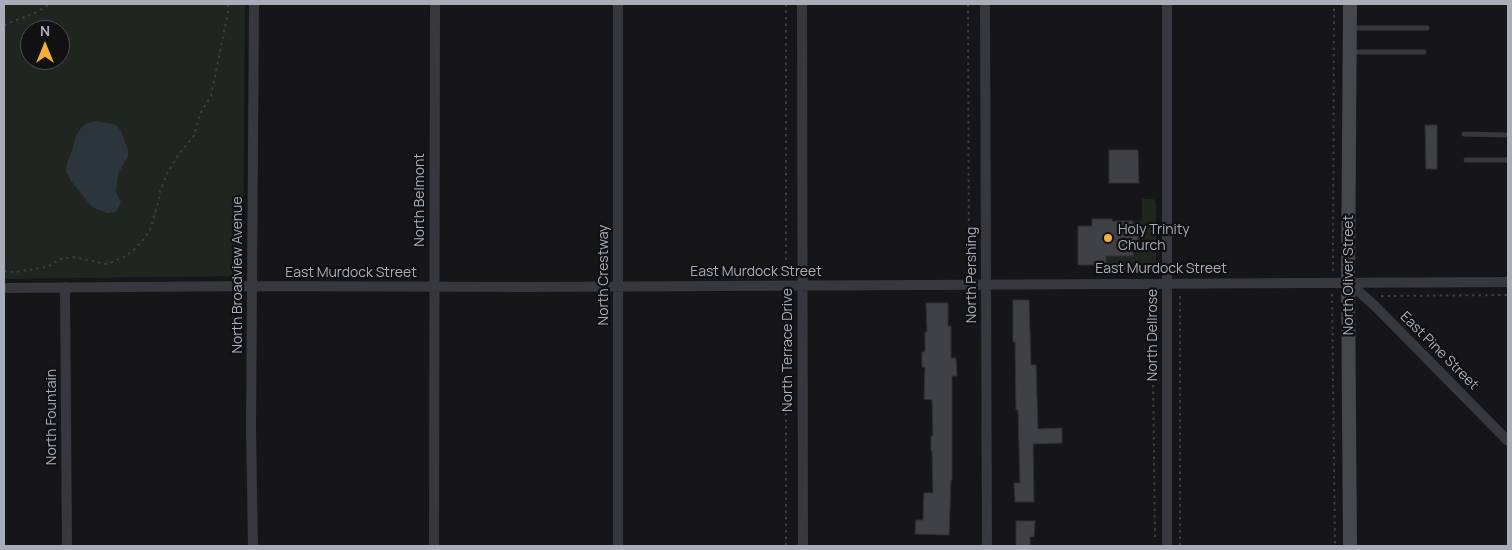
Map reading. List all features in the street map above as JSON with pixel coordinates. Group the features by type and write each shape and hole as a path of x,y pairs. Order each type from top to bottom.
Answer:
{"main road":[{"name":"North Oliver Street","path":"1350,4 1348,282 1350,546"}],"street":[{"name":"North Broadview Avenue","path":"253,546 251,430 254,4"},
{"name":"North Belmont","path":"434,546 435,4"},
{"name":"North Crestway","path":"618,4 618,546"},
{"name":"North Terrace Drive","path":"802,4 803,546"},
{"name":"North Pershing","path":"985,4 987,546"},
{"name":"North Dellrose","path":"1167,4 1167,546"},
{"name":"East Pine Street","path":"1348,282 1365,296 1508,440"},
{"name":"East Murdock Street","path":"4,288 1508,282"},
{"name":"North Fountain","path":"65,287 67,546"}],"lane":[{"path":"1350,28 1426,28"},
{"path":"1350,52 1424,52"},
{"path":"1464,134 1508,135"},
{"path":"1466,160 1508,160"}],"path":[{"path":"4,25 37,12 50,4"},
{"path":"4,271 30,271 47,267 60,259 73,257 106,264 124,257 143,240 151,228 167,173 179,154 194,136 200,114 211,96 228,4"},
{"path":"968,4 969,272"},
{"path":"1334,4 1333,282 1336,546"},
{"path":"1365,296 1508,296"}],"shaded area":[{"path":"4,4 245,4 243,276 4,279"},
{"path":"97,121 116,125 121,131 128,150 128,156 118,174 116,192 121,202 116,212 107,213 92,207 71,181 66,171 76,136 87,123"},
{"path":"1142,199 1153,199 1156,202 1156,270 1153,272 1106,273 1106,256 1133,256 1133,221 1142,221"}],"building":[{"path":"1425,125 1437,125 1437,169 1426,169"},
{"path":"1109,150 1138,150 1139,183 1109,183"},
{"name":"Holy Trinity Church","path":"1092,219 1133,221 1133,227 1138,227 1138,249 1133,249 1133,256 1106,256 1106,265 1078,265 1078,226 1092,226"},
{"path":"1013,300 1029,300 1031,365 1036,365 1038,429 1062,428 1062,443 1033,444 1034,502 1015,502 1014,483 1020,483 1015,342 1013,342"},
{"path":"926,303 948,303 948,326 951,326 951,358 956,358 957,376 952,376 952,480 949,535 915,534 916,520 923,520 924,493 933,493 931,451 931,436 933,436 932,400 924,399 925,367 922,367 922,352 925,352 925,332 927,332"},
{"path":"1016,521 1035,521 1034,537 1030,537 1030,546 1016,546"}],"place":[{"name":"Holy Trinity Church","path":"1108,238"}]}
